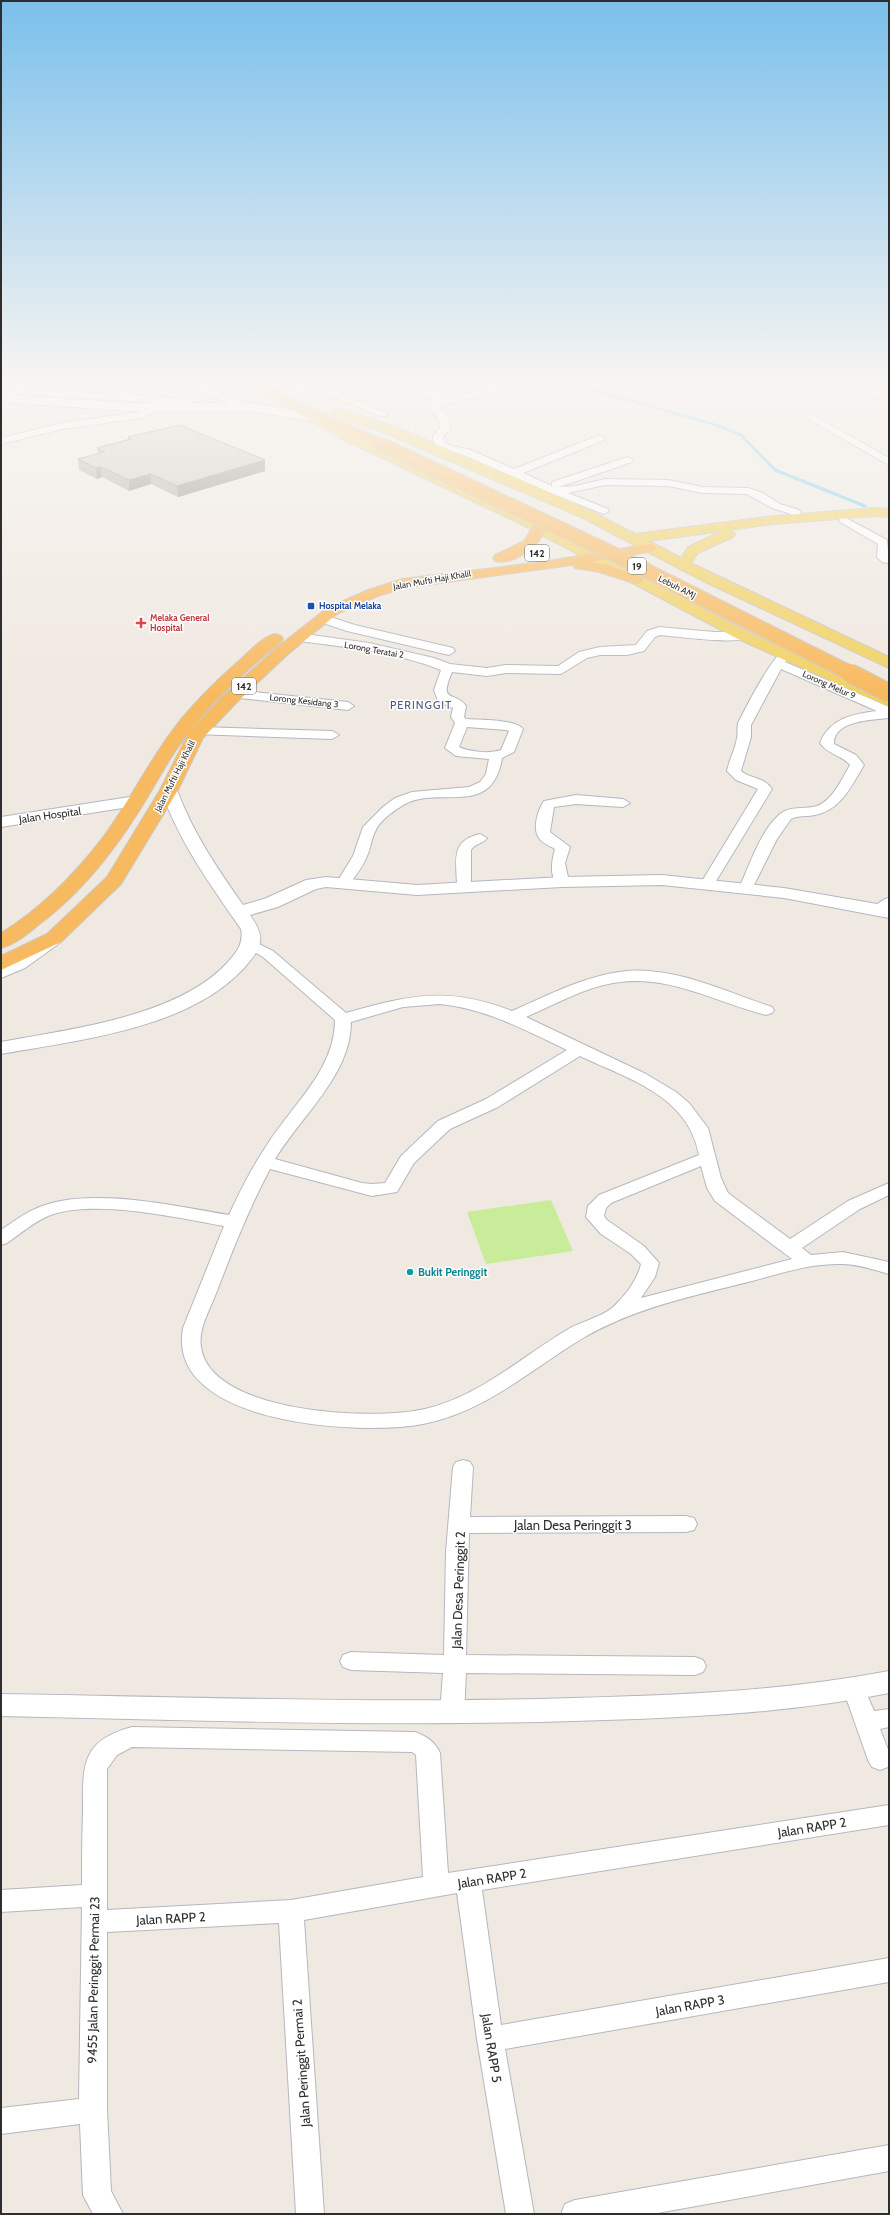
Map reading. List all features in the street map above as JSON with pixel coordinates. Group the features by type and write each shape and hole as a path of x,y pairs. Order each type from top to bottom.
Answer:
{"highway":[{"name":"Lebuh AMJ","path":"471,486 594,544 889,693"},
{"name":"Lebuh AMJ","path":"496,486 889,678"},
{"path":"500,558 528,546 535,540 538,528"},
{"name":"Jalan Mufti Haji Khalil","path":"1,942 39,917 66,892 89,866 132,808 179,735 210,698 232,675 311,612 351,591 377,582 417,572 500,558 632,539"},
{"name":"Jalan Mufti Haji Khalil","path":"54,938 114,880 170,790 200,731 236,694 321,618 344,604 402,584 468,574 542,566 649,548"},
{"path":"542,566 590,566 636,580"},
{"name":"142","path":"1,964 54,938"}],"main road":[{"path":"455,486 526,521 744,636 781,659 888,708"},
{"path":"525,486 586,514 683,565 889,663"},
{"path":"526,521 583,536 593,535 598,532 597,528 572,508"},
{"name":"19","path":"632,539 686,531 799,518 874,512 889,514"},
{"path":"586,514 637,529 651,531 686,531"},
{"name":"19","path":"649,548 728,534 889,514"},
{"path":"683,565 693,550 728,534"},
{"path":"679,602 634,573 631,569 632,566 645,560 659,560 710,578"},
{"name":"Jalan Mufti Haji Khalil","path":"1,972 18,964 54,938"}],"street":[{"path":"543,486 604,511"},
{"path":"549,489 556,486"},
{"path":"549,489 576,489 587,486"},
{"path":"685,486 703,490 748,491 759,494 776,506 795,512 799,518"},
{"path":"844,520 883,542 883,557 886,560"},
{"path":"321,618 351,628 449,651"},
{"name":"Lorong Teratai 2","path":"298,637 395,652 448,668 487,672 506,669 561,670 583,655 600,651 627,651 640,648 648,636 654,632 666,630 714,636 744,636"},
{"path":"708,883 765,789 763,785 741,778 734,771 743,743 745,733 744,724 781,659"},
{"path":"448,668 440,690 443,698 460,706 457,717 462,723 508,726 516,729 507,752 496,756 455,751 452,748 453,744 462,723"},
{"name":"Lorong Kesidang 3","path":"236,694 348,706"},
{"path":"746,888 776,828 786,815 798,812 819,811 829,805 854,770 856,765 854,760 832,749 827,743 836,727 844,722 888,708"},
{"path":"200,731 332,735"},
{"path":"344,882 360,856 366,834 371,826 400,801 412,796 452,795 478,788 492,774 495,768 496,756"},
{"path":"1,1048 116,1025 178,1004 200,993 229,973 239,964 251,945 252,938 250,929 196,850 179,818 170,790"},
{"path":"562,882 558,863 563,847 545,837 543,832 545,810 549,804 564,801 584,800 623,803"},
{"name":"Jalan Hospital","path":"1,822 100,808 132,808"},
{"path":"464,888 464,850 468,843 480,838"},
{"path":"239,912 271,903 312,884 344,882 405,890 562,882 662,880 708,883 886,908"},
{"path":"251,945 268,954 343,1019 344,1038 337,1057 275,1145 265,1162 236,1222 193,1328 191,1347 200,1366 214,1384 237,1398 288,1413 340,1420 384,1420 423,1417 458,1407 488,1393 577,1333 616,1315 667,1296 807,1261 844,1258 889,1268"},
{"path":"515,1016 571,991 605,980 628,976 668,980 766,1010"},
{"path":"343,1019 401,1002 419,999 461,1001 515,1016 578,1049 645,1080 681,1104 695,1120 703,1136 708,1157 709,1173 714,1187 721,1197 807,1261"},
{"path":"265,1162 361,1188 377,1190 391,1188 407,1160 444,1125 492,1103 558,1064 578,1049"},
{"path":"616,1315 644,1280 649,1272 650,1263 643,1254 602,1226 595,1217 597,1206 605,1199 708,1157"},
{"path":"790,1248 854,1205 889,1188"},
{"path":"1,1238 43,1211 68,1206 96,1204 130,1207 236,1222"},
{"name":"Jalan Desa Peringgit 2","path":"452,1713 459,1525 463,1467"},
{"name":"Jalan Desa Peringgit 3","path":"459,1525 686,1524"},
{"path":"351,1661 455,1664 695,1666"},
{"path":"1,1705 452,1713 668,1706 770,1700 854,1689 889,1682"},
{"path":"854,1689 880,1760"},
{"path":"866,1722 889,1718"},
{"name":"9455 Jalan Peringgit Permai 23","path":"109,2214 97,2195 92,2110 95,1769 99,1758 108,1747 121,1740 132,1737 415,1742 423,1746 428,1753 436,1886"},
{"name":"Jalan RAPP 2","path":"93,1922 291,1911 436,1886 889,1815"},
{"name":"Jalan RAPP 5","path":"468,1882 490,2039 520,2214"},
{"path":"1,1901 94,1894"},
{"name":"Jalan Peringgit Permai 2","path":"291,1911 310,2214"},
{"name":"Jalan RAPP 3","path":"490,2039 889,1970"},
{"path":"1,2121 92,2110"},
{"path":"575,2214 889,2158"}],"green space":[{"path":"551,1200 573,1251 486,1264 467,1212"}],"waterway":[{"path":"816,486 865,506"}],"place":[{"name":"Hospital Melaka","path":"311,606"},
{"name":"Melaka General Hospital","path":"141,623"},
{"name":"Bukit Peringgit","path":"410,1272"}],"district":[{"name":"PERINGGIT","path":"421,705"}]}
